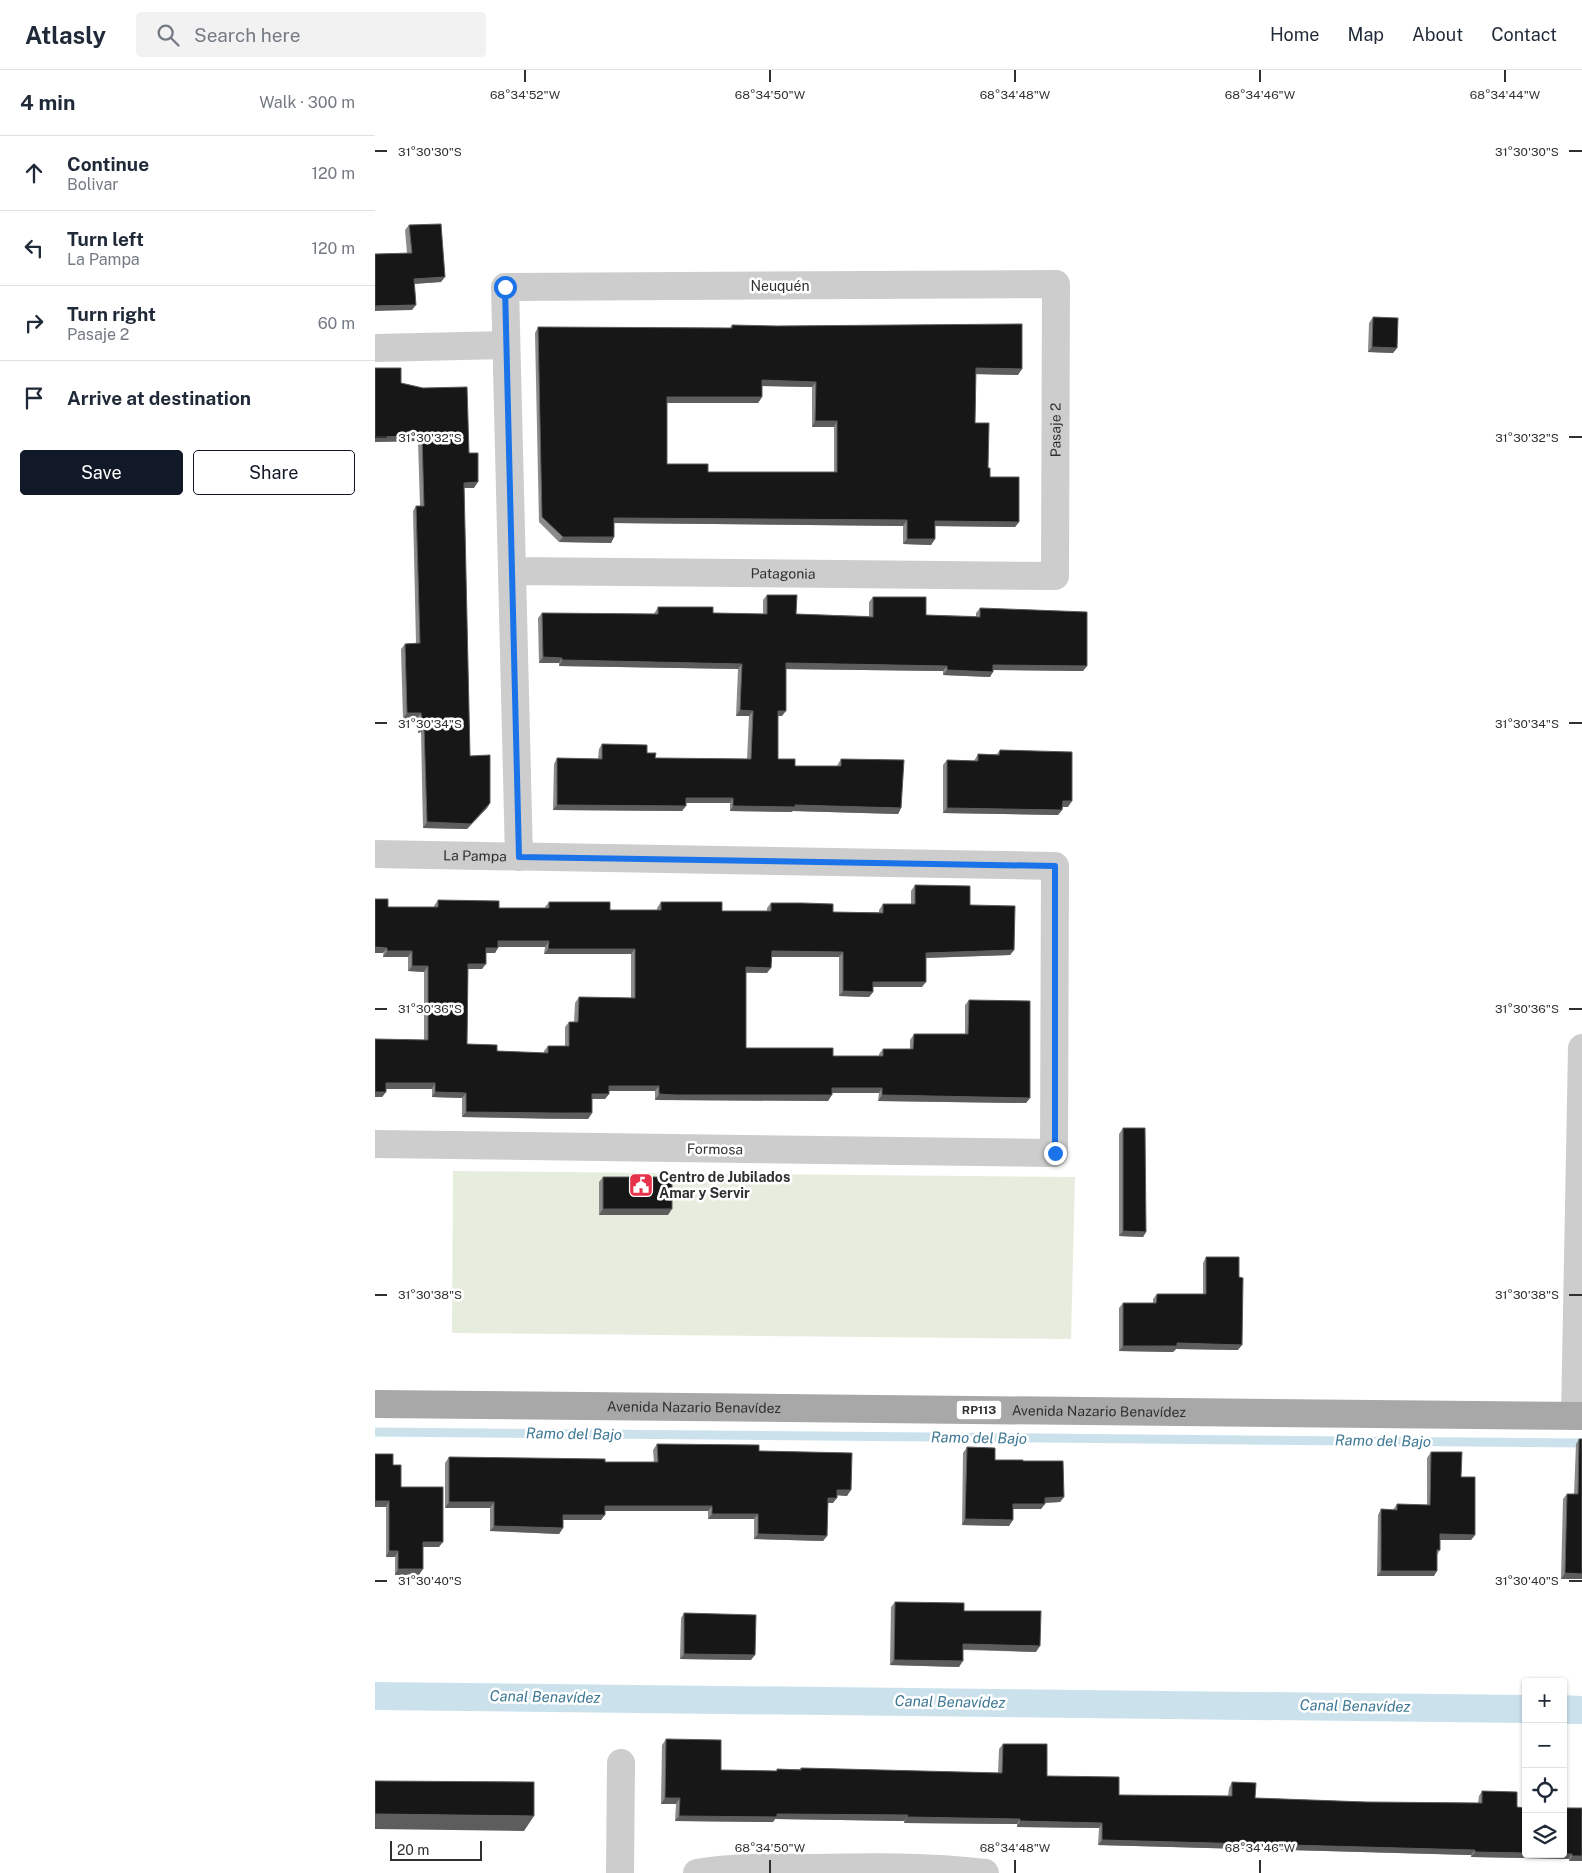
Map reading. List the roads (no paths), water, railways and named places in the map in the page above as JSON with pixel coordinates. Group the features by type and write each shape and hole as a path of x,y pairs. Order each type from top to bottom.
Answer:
{"main road":[{"name":"Avenida Nazario Benavídez","path":"375,1404 1579,1416"}],"street":[{"name":"Neuquén","path":"507,345 505,287 1056,284"},
{"name":"Pasaje 2","path":"1055,576 1056,284"},
{"path":"375,348 507,345 519,857"},
{"name":"Patagonia","path":"512,571 1055,576"},
{"name":"La Pampa","path":"375,854 1055,866 1055,1153"},
{"path":"1579,1416 1582,1048"},
{"name":"Formosa","path":"375,1144 1055,1153"},
{"path":"620,1873 621,1763"},
{"path":"697,1873 712,1870 835,1867 910,1868 985,1873"}],"water":[{"name":"Canal Benavídez","path":"375,1682 1522,1695 1522,1723 375,1710"},
{"path":"1567,1695 1582,1696 1582,1724 1567,1724"}],"waterway":[{"name":"Ramo del Bajo","path":"375,1432 1582,1443"}],"place":[{"name":"Centro de Jubilados Amar y Servir","path":"641,1185"}]}
